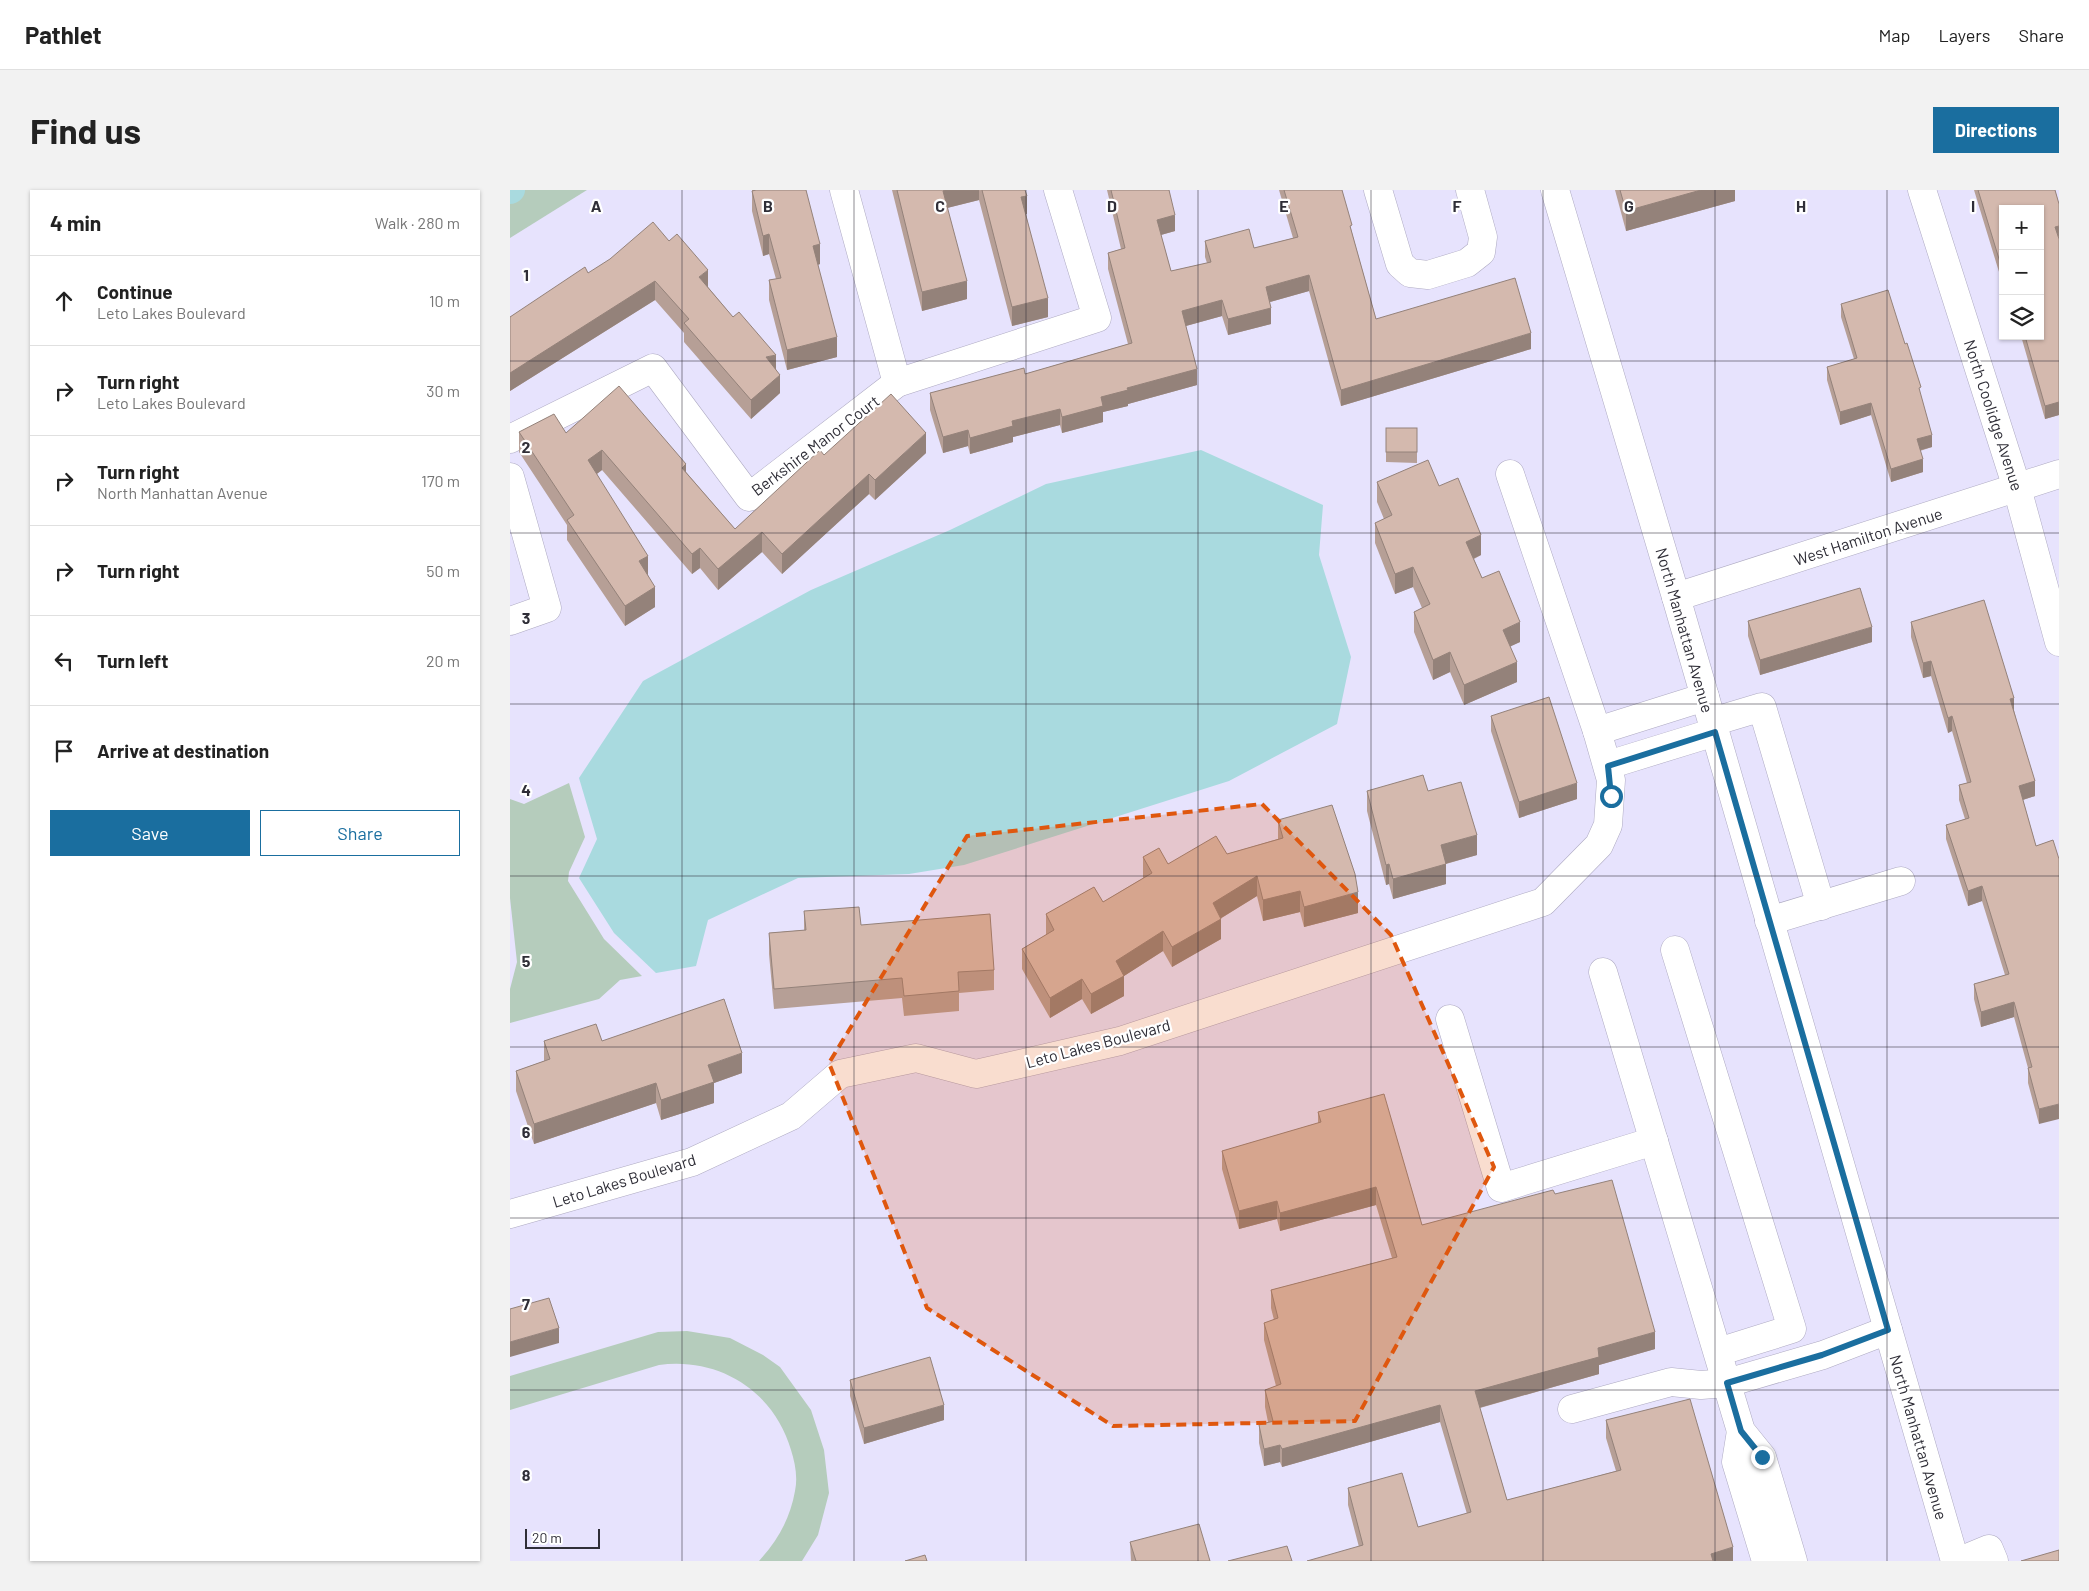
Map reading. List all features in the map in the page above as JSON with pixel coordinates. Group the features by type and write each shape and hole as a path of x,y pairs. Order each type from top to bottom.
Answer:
{"street":[{"path":"844,190 897,383"},
{"name":"Berkshire Manor Court","path":"510,439 653,368 749,497 897,383 1097,318 1058,190"},
{"path":"1378,190 1400,264 1410,273 1428,275 1467,262 1481,252 1483,236 1470,190"},
{"name":"North Manhattan Avenue","path":"1555,190 1676,598 1955,1561"},
{"name":"North Coolidge Avenue","path":"1922,190 2017,488 2059,642"},
{"name":"Leto Lakes Boulevard","path":"510,1214 692,1162 790,1116 840,1074 916,1058 976,1074 1120,1041 1543,902 1600,845 1608,825 1611,796 1608,766 1510,474"},
{"name":"West Hamilton Avenue","path":"1676,598 2059,474"},
{"path":"510,477 547,608 510,621"},
{"path":"1597,731 1710,717 1762,707 1821,906"},
{"path":"1608,766 1710,717"},
{"path":"1769,922 1900,881"},
{"path":"1675,950 1792,1329 1718,1352"},
{"path":"1603,972 1741,1431 1762,1457 1793,1561"},
{"path":"1450,1019 1501,1188 1654,1141"},
{"path":"1572,1409 1671,1382 1701,1385 1727,1383 1822,1355 1888,1330"},
{"path":"1741,1431 1736,1462 1766,1561"},
{"path":"1960,1561 1989,1550 1994,1561"}],"highlighted area":[{"path":"1262,804 1391,935 1494,1167 1355,1421 1113,1426 927,1308 829,1063 967,836"}],"shaded area":[{"path":"510,190 587,190 510,238"},
{"path":"1201,450 1323,505 1319,555 1351,657 1337,724 1229,781 964,865 909,874 798,878 708,920 696,966 656,973 614,933 579,878 597,839 579,778 643,681 811,590 950,530 1046,484"},
{"path":"569,783 585,837 569,872 568,881 604,939 642,976 620,980 599,999 510,1023 510,989 517,962 510,898 510,799 524,804"},
{"path":"687,1331 730,1338 763,1355 780,1367 811,1410 824,1450 829,1493 818,1535 802,1561 759,1561 777,1537 790,1511 795,1491 796,1470 783,1429 772,1411 758,1395 741,1382 723,1373 703,1367 681,1364 659,1365 510,1410 510,1376 658,1332"}],"building":[{"path":"806,190 820,244 813,246 837,337 787,350 769,280 781,278 769,234 763,236 752,191"},
{"path":"897,190 945,190 943,191 967,281 922,292"},
{"path":"982,190 1025,190 1027,196 1021,197 1048,298 1012,307"},
{"path":"1111,190 1169,190 1175,215 1157,220 1171,271 1211,262 1205,241 1249,229 1254,248 1298,237 1284,190 1342,190 1376,319 1515,278 1531,333 1341,390 1309,275 1266,287 1271,308 1228,319 1222,300 1182,311 1197,369 1101,397 1103,406 1062,417 1060,409 1012,421 1013,426 970,438 968,430 943,437 930,393 1024,368 1025,374 1132,343 1108,253 1125,248"},
{"path":"1620,190 1701,190 1626,211"},
{"path":"1978,190 2055,190 2059,204 2059,226 2055,227 2059,239 2059,402 2045,406 2026,340 2044,340 2044,205 1999,205 1999,259"},
{"path":"653,222 669,241 677,234 708,270 699,277 733,317 739,312 776,355 766,357 780,375 751,400 684,323 689,319 655,281 510,373 510,317 585,267 588,273 610,259"},
{"path":"1888,290 1921,387 1919,388 1932,435 1917,439 1923,459 1891,469 1871,403 1840,412 1827,367 1857,358 1841,304"},
{"path":"619,386 686,464 682,468 735,529 820,450 824,455 891,394 926,433 875,480 869,474 782,554 762,532 718,569 700,548 692,554 602,450 588,460 648,556 639,561 655,587 625,606 567,520 574,515 519,432 554,414 566,433"},
{"path":"1386,428 1417,428 1417,452 1386,452"},
{"path":"1428,460 1439,486 1458,478 1481,535 1466,542 1482,578 1499,571 1520,622 1503,630 1517,662 1464,685 1450,652 1433,660 1414,612 1430,604 1413,567 1395,574 1375,523 1392,515 1377,482"},
{"path":"1860,588 1872,627 1760,660 1748,621"},
{"path":"1984,600 2014,698 2010,699 2035,781 2019,786 2036,846 2053,840 2059,859 2059,1104 2039,1109 2028,1068 2032,1067 2014,1002 1981,1012 1974,984 2009,974 1982,886 1968,891 1946,825 1969,818 1959,785 1971,782 1952,716 1948,718 1931,661 1923,663 1911,622"},
{"path":"1549,697 1577,783 1519,802 1491,716"},
{"path":"1423,775 1428,791 1461,782 1477,835 1441,845 1446,864 1393,879 1389,864 1386,865 1367,791"},
{"path":"1332,805 1355,874 1358,892 1304,907 1300,891 1263,900 1257,876 1213,903 1221,919 1172,947 1163,931 1116,961 1124,976 1091,994 1082,979 1050,998 1022,949 1054,930 1046,914 1094,887 1103,902 1152,873 1143,857 1159,848 1168,864 1216,836 1227,854 1283,838 1278,820"},
{"path":"859,907 861,925 990,914 994,970 958,972 959,991 904,996 902,978 774,989 769,933 806,930 804,911"},
{"path":"724,999 742,1053 708,1065 714,1082 661,1100 656,1083 534,1124 516,1071 550,1059 544,1041 596,1024 602,1041"},
{"path":"1384,1094 1422,1225 1553,1190 1555,1194 1612,1180 1655,1332 1598,1348 1599,1357 1475,1391 1507,1500 1621,1470 1606,1420 1690,1399 1733,1547 1711,1554 1713,1561 1307,1561 1363,1545 1348,1488 1402,1473 1418,1527 1471,1512 1440,1405 1282,1449 1280,1445 1264,1449 1259,1425 1273,1421 1265,1390 1281,1384 1264,1323 1278,1318 1271,1290 1397,1257 1376,1187 1280,1213 1277,1201 1239,1211 1222,1151 1321,1122 1318,1112"},
{"path":"549,1298 559,1328 510,1342 510,1309"},
{"path":"930,1357 944,1405 864,1428 850,1380"},
{"path":"1199,1524 1210,1561 1136,1561 1130,1542"},
{"path":"1287,1546 1292,1561 1228,1561"},
{"path":"2059,1550 2059,1561 2021,1561"},
{"path":"925,1555 927,1561 905,1561"}],"route":[{"path":"1611,796 1611,780 1608,766 1715,732 1888,1330 1822,1355 1727,1383 1741,1431 1762,1457"}]}
